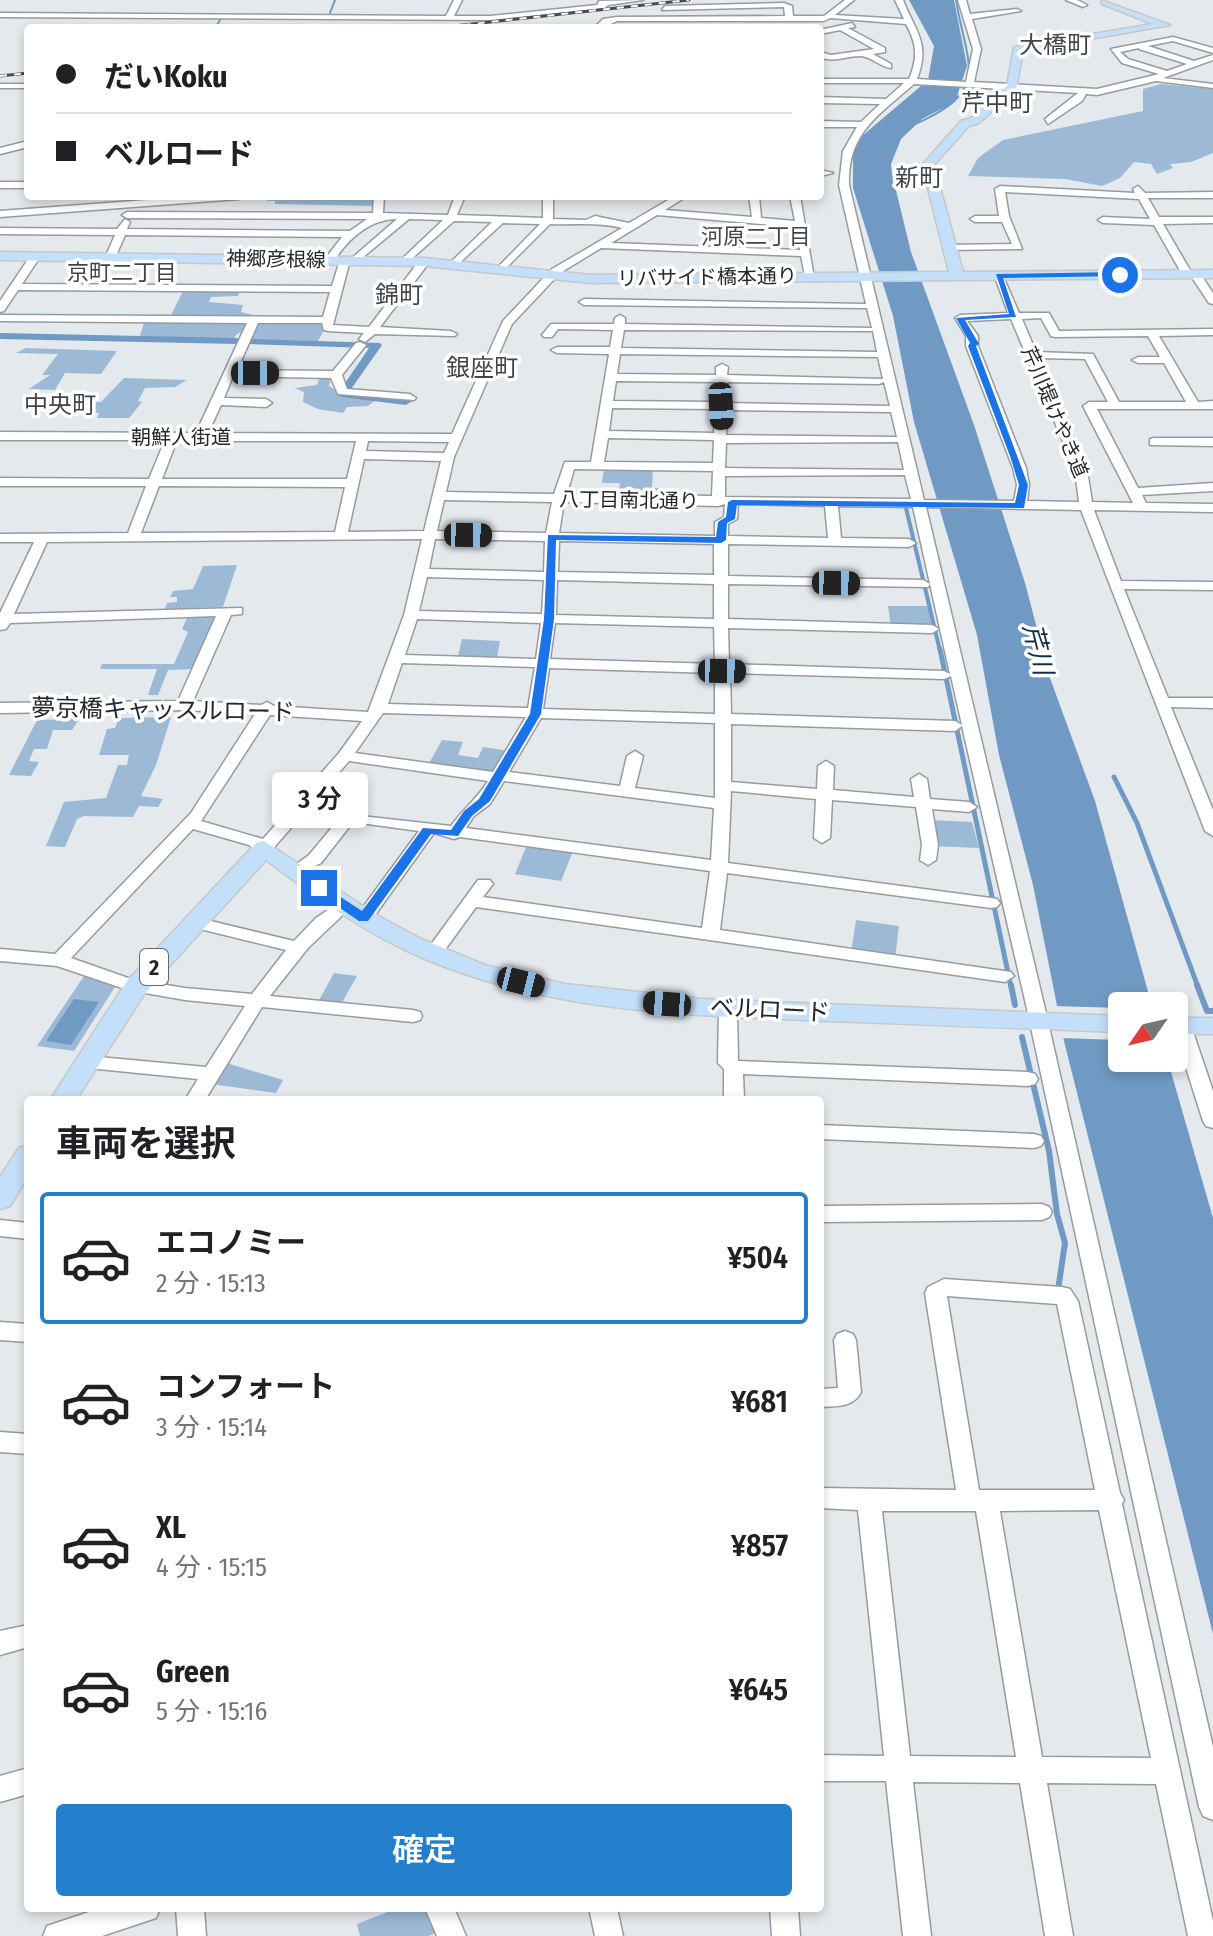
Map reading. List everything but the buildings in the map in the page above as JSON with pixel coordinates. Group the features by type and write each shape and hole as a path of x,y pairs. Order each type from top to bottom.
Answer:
{"main road":[{"path":"1101,1 1122,0"},
{"path":"957,276 928,165 965,123 975,121 1009,89 1018,49 1165,25 1101,1"},
{"name":"神郷彦根線","path":"0,256 406,261 504,267 551,275"},
{"name":"リバサイド橋本通り","path":"551,275 591,279 1213,274"},
{"name":"ベルロード","path":"264,848 353,912 433,954 497,976 592,997 728,1009 1108,1023"},
{"name":"2","path":"66,1096 136,987 264,848"},
{"path":"1188,1026 1213,1026"},
{"path":"0,1199 24,1161"}],"street":[{"path":"452,14 458,0"},
{"path":"26,8 227,16 452,14 490,18 564,6 639,0"},
{"path":"812,24 850,0"},
{"path":"899,0 918,33 922,48 914,82 863,125 848,142 842,168 1044,1021 1213,1807"},
{"path":"962,0 977,49 969,85"},
{"path":"1070,0 1083,5"},
{"path":"967,17 1017,11 997,2"},
{"path":"599,3 617,19"},
{"path":"330,15 337,4"},
{"path":"222,24 233,5"},
{"path":"665,8 784,5 788,6 789,17"},
{"path":"132,8 205,8"},
{"path":"0,15 94,12"},
{"path":"80,24 94,12"},
{"path":"603,24 617,19 789,17 910,22"},
{"path":"688,24 692,18"},
{"path":"824,31 866,21"},
{"path":"824,57 882,50 871,39 842,28"},
{"path":"1168,74 1125,61 1114,51 1173,39 1213,51"},
{"path":"1139,46 1195,64"},
{"path":"864,52 888,66"},
{"path":"824,57 851,80"},
{"path":"824,81 914,82 1083,92 1113,90 1154,79 1213,57"},
{"path":"1192,83 1213,77"},
{"path":"1154,79 1213,86"},
{"path":"0,86 24,86"},
{"path":"1048,121 1079,99 1083,92"},
{"path":"824,100 889,102"},
{"path":"824,124 863,125"},
{"path":"0,151 24,145"},
{"path":"0,151 22,159 0,159"},
{"path":"0,185 24,185"},
{"path":"950,248 1018,247 1006,219 1000,189 1213,195"},
{"path":"1140,191 1186,272 1195,274 1213,301"},
{"path":"0,204 41,200"},
{"path":"0,214 190,200"},
{"path":"379,200 377,216 339,244 344,260 327,320 332,331 451,334"},
{"path":"406,261 451,218 458,200"},
{"path":"504,267 548,221 549,200"},
{"path":"189,823 255,841 264,848 345,756 376,713 398,659 448,457 507,323 551,275 675,200"},
{"path":"754,200 757,221"},
{"path":"796,200 810,276"},
{"path":"129,205 588,223 595,219 629,226"},
{"path":"110,258 122,232 129,205"},
{"path":"654,212 729,228 757,221 800,224"},
{"path":"344,260 405,217"},
{"path":"456,263 501,219"},
{"path":"975,219 1006,219"},
{"path":"1103,220 1213,220"},
{"path":"728,251 729,228"},
{"path":"0,231 351,234"},
{"path":"596,245 804,253"},
{"path":"0,309 35,257"},
{"path":"336,375 424,262"},
{"name":"芹川堤けやき道","path":"998,276 1081,470 1086,506 1213,831"},
{"path":"710,936 719,867 724,786 720,581 722,522 730,519 719,470 723,304 729,278"},
{"path":"15,287 336,289"},
{"path":"584,302 863,306"},
{"path":"597,466 623,303"},
{"path":"1016,506 1023,485 1015,456 972,346 975,344 960,318 1045,315 1055,334 1213,332"},
{"path":"0,318 327,320"},
{"path":"200,437 254,319"},
{"path":"548,335 555,326 868,330"},
{"path":"1152,333 1194,405"},
{"path":"557,350 874,355"},
{"path":"1032,355 1089,356 1115,405"},
{"path":"1138,360 1167,360"},
{"path":"230,373 336,375"},
{"path":"336,375 342,392 410,398"},
{"path":"612,377 879,381"},
{"path":"216,401 266,403"},
{"path":"607,404 887,409"},
{"path":"1142,507 1089,406 1213,405"},
{"path":"601,434 893,440"},
{"name":"朝鮮人街道","path":"0,436 455,438"},
{"path":"132,539 172,437"},
{"path":"341,535 363,437"},
{"path":"1154,442 1213,442"},
{"path":"357,455 448,457"},
{"path":"454,834 468,813 484,801 535,714 549,619 552,537 558,498 569,465 900,473"},
{"path":"0,482 352,483"},
{"path":"1133,492 1213,487"},
{"name":"八丁目南北通り","path":"439,496 1213,508"},
{"path":"831,504 835,541"},
{"path":"0,538 430,535 909,543"},
{"path":"42,538 2,622 231,612 184,705"},
{"path":"420,573 923,584"},
{"path":"1116,585 1213,586"},
{"path":"411,615 932,629"},
{"path":"398,659 722,671 944,675"},
{"path":"1162,702 1213,703"},
{"name":"夢京橋キャッスルロード","path":"0,708 184,705 376,713 535,714 955,726"},
{"path":"59,960 189,823 267,707"},
{"path":"345,756 722,804"},
{"path":"626,793 635,756"},
{"path":"822,838 826,766"},
{"path":"919,779 930,845 928,860"},
{"path":"724,786 969,807"},
{"path":"295,871 315,859 349,817 454,834 991,903"},
{"path":"197,1096 260,1002 319,923 353,912 428,830"},
{"path":"433,954 484,884"},
{"path":"474,901 1005,976"},
{"path":"194,922 299,948"},
{"path":"0,955 59,960 136,987 413,1016"},
{"path":"728,1009 728,1063 733,1067 1028,1079"},
{"path":"1188,1053 1213,1121"},
{"path":"88,1062 211,1074"},
{"path":"733,1067 734,1096"},
{"path":"824,1132 1034,1141"},
{"path":"824,1214 1042,1212"},
{"path":"0,1228 24,1231"},
{"path":"1059,1936 1032,1771 936,1293 944,1287 1058,1294 1067,1301 1161,1771 1202,1936"},
{"path":"0,1331 24,1333"},
{"path":"824,1398 841,1397 850,1392 845,1340"},
{"path":"0,1442 24,1444"},
{"path":"824,1498 869,1501 1105,1500"},
{"path":"869,1501 917,1936"},
{"path":"0,1643 24,1637"},
{"path":"824,1768 1161,1771"},
{"path":"0,1789 24,1782"},
{"path":"57,1936 133,1912"},
{"path":"190,1912 192,1936"},
{"path":"441,1912 452,1936"},
{"path":"604,1912 609,1936"},
{"path":"784,1912 786,1936"}],"shaded area":[{"path":"1161,84 1213,89 1213,153 1191,162 1170,164 1173,168 1157,174 1151,164 1134,162 1120,178 1102,186 1065,179 968,176 978,158 1003,140 1143,111 1143,89"},
{"path":"374,200 373,206 275,204 275,201 267,201"},
{"path":"184,289 240,290 238,296 211,297 209,302 243,305 241,312 257,316 170,317"},
{"path":"154,320 244,322 247,330 237,334 233,340 139,339 144,323"},
{"path":"263,322 320,322 324,330 318,341 250,340 256,326"},
{"path":"26,348 117,351 101,374 65,373 55,390 29,389 50,375 42,375 58,354 16,353"},
{"path":"124,378 187,380 175,387 145,388 138,401 142,402 129,418 97,418 99,413 90,412 96,402 101,402"},
{"path":"319,379 331,379 329,386 343,395 376,400 368,406 347,407 343,413 318,409 303,402 304,392 295,388 317,385"},
{"path":"604,467 653,468 652,488 658,488 656,498 618,497 620,483 602,483"},
{"path":"237,565 223,607 165,609 167,603 177,602 177,597 170,597 173,591 193,589 203,566"},
{"path":"888,606 928,606 933,628 891,627"},
{"path":"188,616 216,616 191,669 168,670 158,695 148,695 157,669 100,669 102,664 174,664 188,632 182,629"},
{"path":"462,639 500,641 496,663 457,661"},
{"path":"171,717 156,765 141,796 163,799 158,807 139,806 133,817 84,816 77,819 65,847 46,846 64,802 106,798 118,765 127,765 129,755 99,755 107,729 115,728 119,718"},
{"path":"79,719 72,730 53,730 47,749 34,749 29,761 39,762 31,776 9,775 37,720"},
{"path":"442,740 463,742 458,755 478,758 483,747 510,751 495,775 427,767"},
{"path":"929,820 972,822 979,848 932,846"},
{"path":"527,845 573,851 561,881 515,874"},
{"path":"856,920 899,926 895,959 851,953"},
{"path":"334,973 357,976 340,1006 317,1004"},
{"path":"84,976 115,987 74,1051 37,1046"},
{"path":"223,1062 283,1080 276,1093 211,1084"},
{"path":"388,1912 436,1912 444,1930 428,1936 360,1936 357,1924"}],"water":[{"name":"芹川","path":"909,0 954,0 967,66 955,102 922,119 901,139 891,164 892,174 911,252 974,425 1025,583 1050,678 1095,801 1148,992 1108,992 1108,1072 1171,1072 1213,1218 1213,1634 1064,1041 1033,885 999,755 977,635 914,422 893,316 853,188 853,153 862,136 928,80 934,46"},
{"path":"74,999 99,1002 71,1045 46,1041"}],"pier":[{"path":"1053,1006 1108,1008 1108,1040 1059,1038"}],"waterway":[{"path":"330,13 335,0"},
{"path":"915,124 940,112 956,100 965,87 968,58 956,0"},
{"path":"218,24 222,17 219,17"},
{"path":"0,336 237,341"},
{"path":"250,342 359,344"},
{"path":"347,389 376,345 363,344"},
{"path":"345,395 406,401"},
{"path":"906,508 940,651"},
{"path":"940,649 1011,987"},
{"path":"1114,777 1137,823 1198,987"},
{"path":"1011,985 1015,1005"},
{"path":"1197,985 1207,1011 1213,1011"},
{"path":"1022,1037 1049,1151 1057,1214 1065,1243 1058,1290"}],"railway":[{"path":"472,24 689,0"},
{"path":"0,76 24,73"}],"district":[{"name":"大橋町","path":"1055,45"},
{"name":"芹中町","path":"997,103"},
{"name":"新町","path":"919,178"},
{"name":"河原二丁目","path":"756,236"},
{"name":"京町二丁目","path":"122,272"},
{"name":"錦町","path":"399,295"},
{"name":"銀座町","path":"482,368"},
{"name":"中央町","path":"60,405"}],"route":[{"path":"319,888 364,918 428,830 454,834 468,813 484,801 535,714 549,619 552,537 721,540 722,522 730,519 732,502 1021,506 1019,499 1023,485 1015,456 972,346 975,344 960,318 1014,316 998,276 1120,275"}]}
